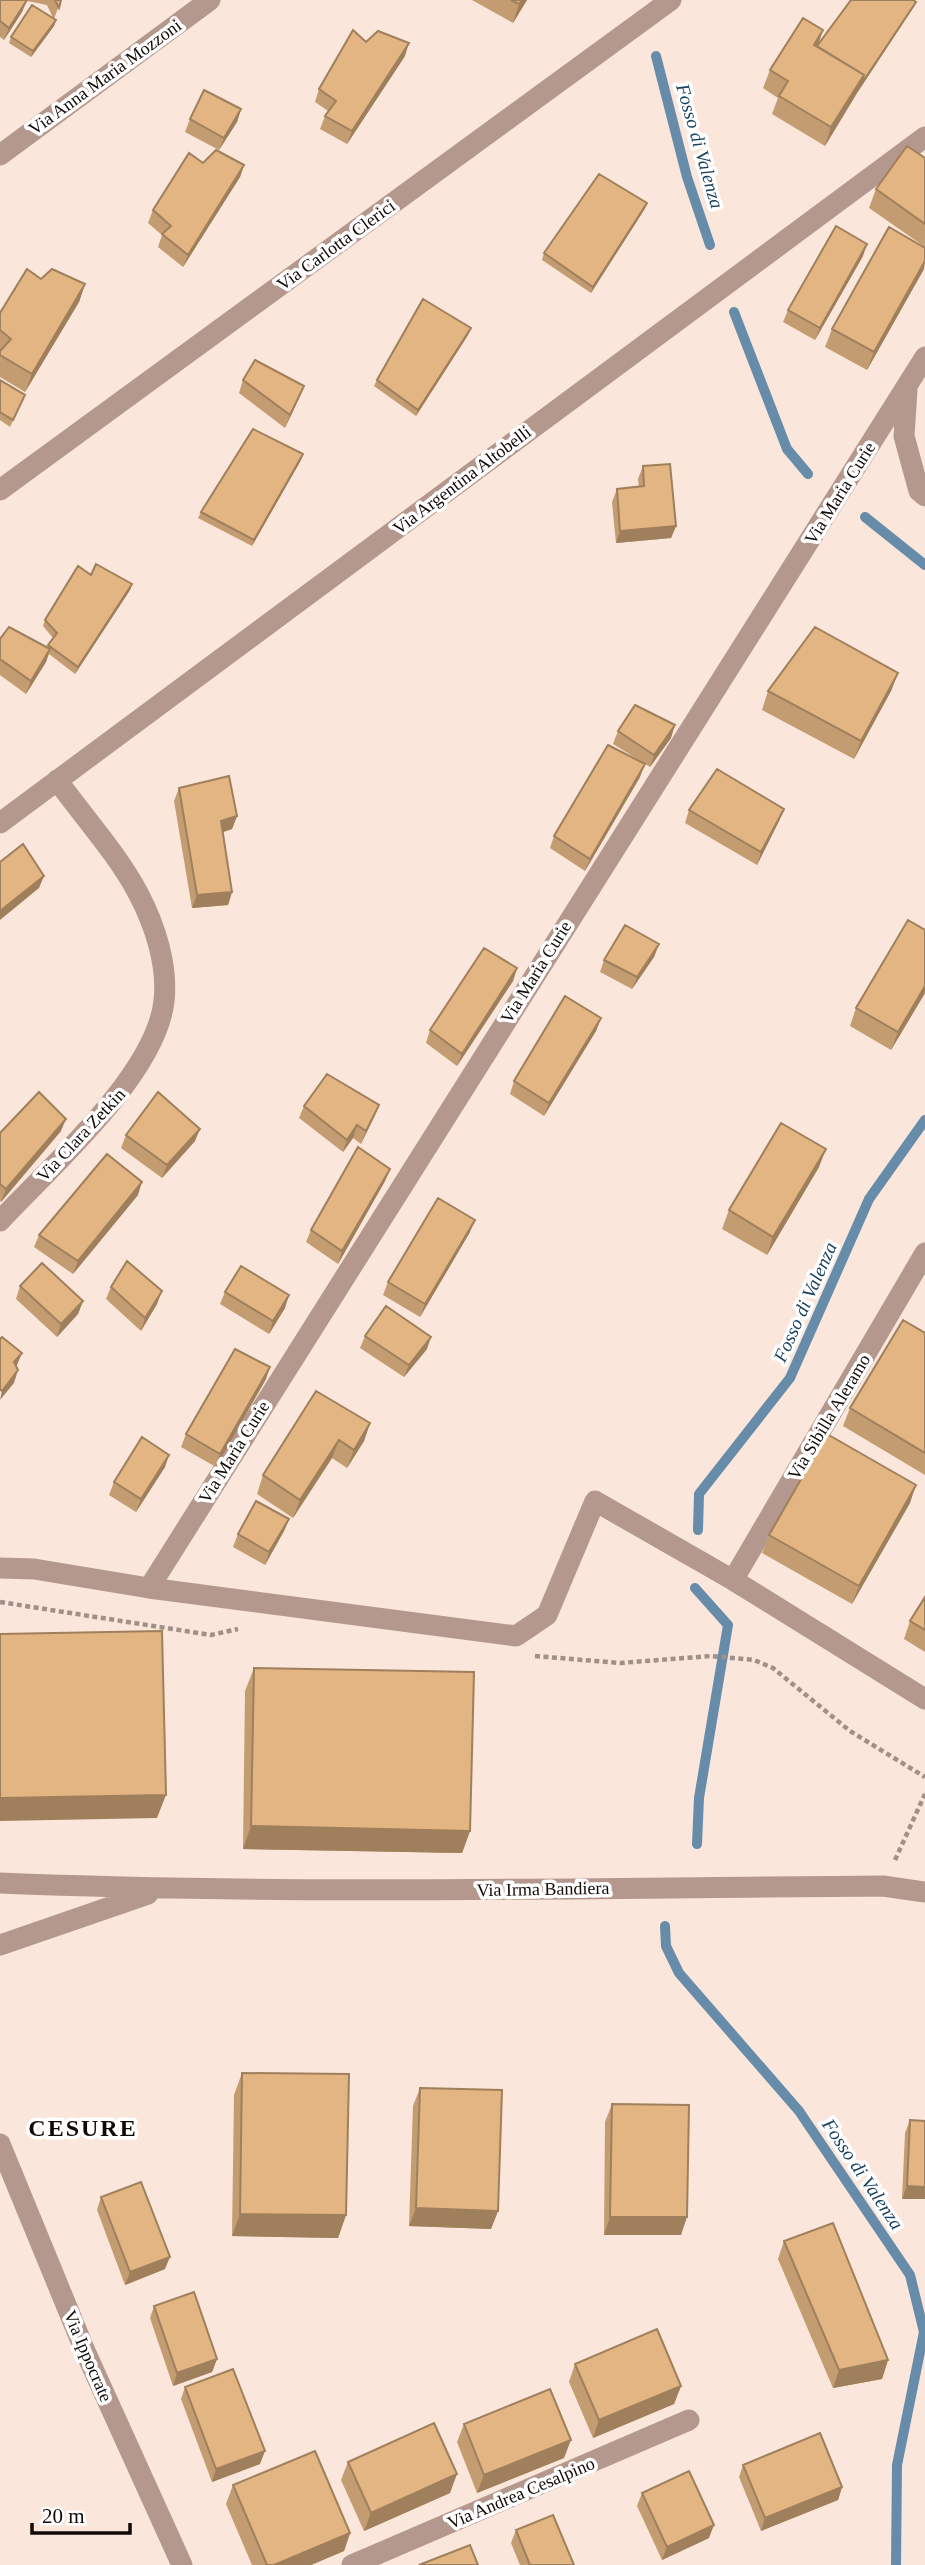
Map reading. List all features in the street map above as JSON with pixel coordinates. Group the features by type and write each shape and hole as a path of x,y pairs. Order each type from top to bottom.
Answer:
{"street":[{"name":"Via Anna Maria Mozzoni","path":"0,155 210,0"},
{"name":"Via Carlotta Clerici","path":"0,490 671,0"},
{"name":"Via Argentina Altobelli","path":"0,823 925,137"},
{"name":"Via Maria Curie","path":"149,1588 925,358"},
{"path":"907,388 904,436 919,491 925,496"},
{"name":"Via Clara Zetkin","path":"0,1221 129,1083 155,1033 164,1001 161,954 137,890 57,780"},
{"name":"Via Sibilla Aleramo","path":"733,1580 925,1254"},
{"path":"0,1568 34,1569 149,1588 516,1636 547,1615 595,1501 733,1580 925,1699"},
{"name":"Via Irma Bandiera","path":"0,1884 160,1890 359,1891 883,1886 925,1892"},
{"name":"Via Irma Bandiera","path":"0,1945 160,1890"},
{"name":"Via Ippocrate","path":"0,2144 85,2351 182,2565"},
{"name":"Via Andrea Cesalpino","path":"352,2565 689,2420"}],"path":[{"path":"711,1656 754,1660 773,1668 850,1731 925,1777"},
{"path":"883,1886 925,1794"}],"building":[{"path":"0,0 27,0 9,28 0,21"},
{"path":"851,0 916,2 860,86 864,75 817,46"},
{"path":"32,5 56,20 33,51 11,37"},
{"path":"803,18 823,30 814,45 864,75 831,127 779,96 788,81 770,70"},
{"path":"353,30 366,42 378,31 409,43 352,131 325,116 336,101 319,89"},
{"path":"204,90 241,109 224,138 190,119"},
{"path":"907,146 925,158 925,224 876,189"},
{"path":"216,150 244,165 188,255 162,234 171,226 153,210 189,153 203,163"},
{"path":"599,174 647,203 593,287 544,253"},
{"path":"836,226 867,244 820,328 788,310"},
{"path":"889,227 925,248 925,261 874,352 832,329"},
{"path":"27,269 41,279 52,269 85,284 32,374 0,355 0,351 11,339 0,330 0,313"},
{"path":"423,299 471,328 418,410 377,380"},
{"path":"255,360 304,386 290,415 243,380"},
{"path":"0,380 25,395 13,420 0,412"},
{"path":"253,429 303,454 254,540 201,512"},
{"path":"670,464 676,526 620,531 617,489 644,486 643,466"},
{"path":"96,564 132,584 78,667 48,645 57,633 45,620 78,566 91,575"},
{"path":"9,627 50,649 31,681 0,659 0,639"},
{"path":"815,627 898,673 861,741 768,691"},
{"path":"635,705 675,725 654,755 618,731"},
{"path":"608,745 645,764 590,859 554,836"},
{"path":"717,769 784,809 761,852 689,810"},
{"path":"229,776 237,816 221,821 232,892 197,895 179,788"},
{"path":"23,844 44,876 0,911 0,862"},
{"path":"908,920 925,930 925,986 898,1032 856,1008"},
{"path":"625,925 659,944 637,977 604,960"},
{"path":"484,948 517,968 462,1054 430,1030"},
{"path":"565,996 601,1018 549,1103 514,1081"},
{"path":"327,1074 379,1105 366,1131 357,1125 347,1140 304,1106"},
{"path":"39,1092 66,1119 6,1189 0,1184 0,1133"},
{"path":"158,1092 200,1129 167,1165 126,1135"},
{"path":"781,1123 826,1149 773,1237 729,1210"},
{"path":"358,1147 390,1169 342,1251 311,1230"},
{"path":"107,1154 142,1182 78,1261 39,1235"},
{"path":"438,1198 475,1220 425,1304 388,1282"},
{"path":"127,1261 162,1291 145,1318 111,1287"},
{"path":"42,1263 83,1301 61,1324 20,1286"},
{"path":"241,1266 289,1295 273,1321 225,1292"},
{"path":"386,1306 431,1337 409,1365 365,1336"},
{"path":"903,1320 925,1333 925,1453 850,1408"},
{"path":"2,1337 22,1353 14,1362 18,1370 2,1391 0,1339"},
{"path":"235,1349 270,1367 220,1454 186,1434"},
{"path":"316,1391 370,1423 354,1450 339,1440 300,1500 263,1475"},
{"path":"827,1434 916,1485 859,1586 769,1535"},
{"path":"142,1437 169,1455 141,1499 114,1482"},
{"path":"256,1501 289,1519 269,1552 238,1534"},
{"path":"925,1597 925,1630 910,1621"},
{"path":"162,1631 166,1795 0,1798 0,1634"},
{"path":"254,1668 474,1672 470,1831 251,1826"},
{"path":"242,2073 349,2074 346,2215 240,2214"},
{"path":"420,2088 502,2090 498,2211 416,2208"},
{"path":"612,2104 689,2105 687,2217 610,2217"},
{"path":"910,2120 925,2121 925,2187 907,2186"},
{"path":"141,2182 170,2257 130,2272 101,2197"},
{"path":"833,2223 888,2360 839,2370 784,2241"},
{"path":"194,2292 217,2359 177,2373 154,2306"},
{"path":"657,2329 681,2386 599,2420 575,2364"},
{"path":"233,2369 265,2451 216,2469 185,2387"},
{"path":"550,2389 571,2440 484,2475 464,2424"},
{"path":"434,2423 457,2474 371,2513 348,2462"},
{"path":"820,2433 842,2487 765,2518 743,2465"},
{"path":"315,2451 350,2533 274,2565 267,2565 233,2485"},
{"path":"689,2471 714,2525 667,2547 642,2493"},
{"path":"553,2515 574,2565 530,2565 516,2530"},
{"path":"470,2545 478,2565 419,2565"}],"waterway":[{"name":"Fosso di Valenza","path":"656,56 687,177 710,245"},
{"name":"Fosso di Valenza","path":"734,312 787,449 808,474"},
{"name":"Fosso di Valenza","path":"865,517 925,565"},
{"name":"Fosso di Valenza","path":"698,1530 699,1494 790,1378 869,1199 925,1120"},
{"name":"Fosso di Valenza","path":"695,1588 728,1625 699,1798 697,1844"},
{"name":"Fosso di Valenza","path":"665,1926 666,1946 679,1973 799,2111 910,2275 924,2332 897,2465 896,2565"}],"district":[{"name":"CESURE","path":"83,2128"}]}
